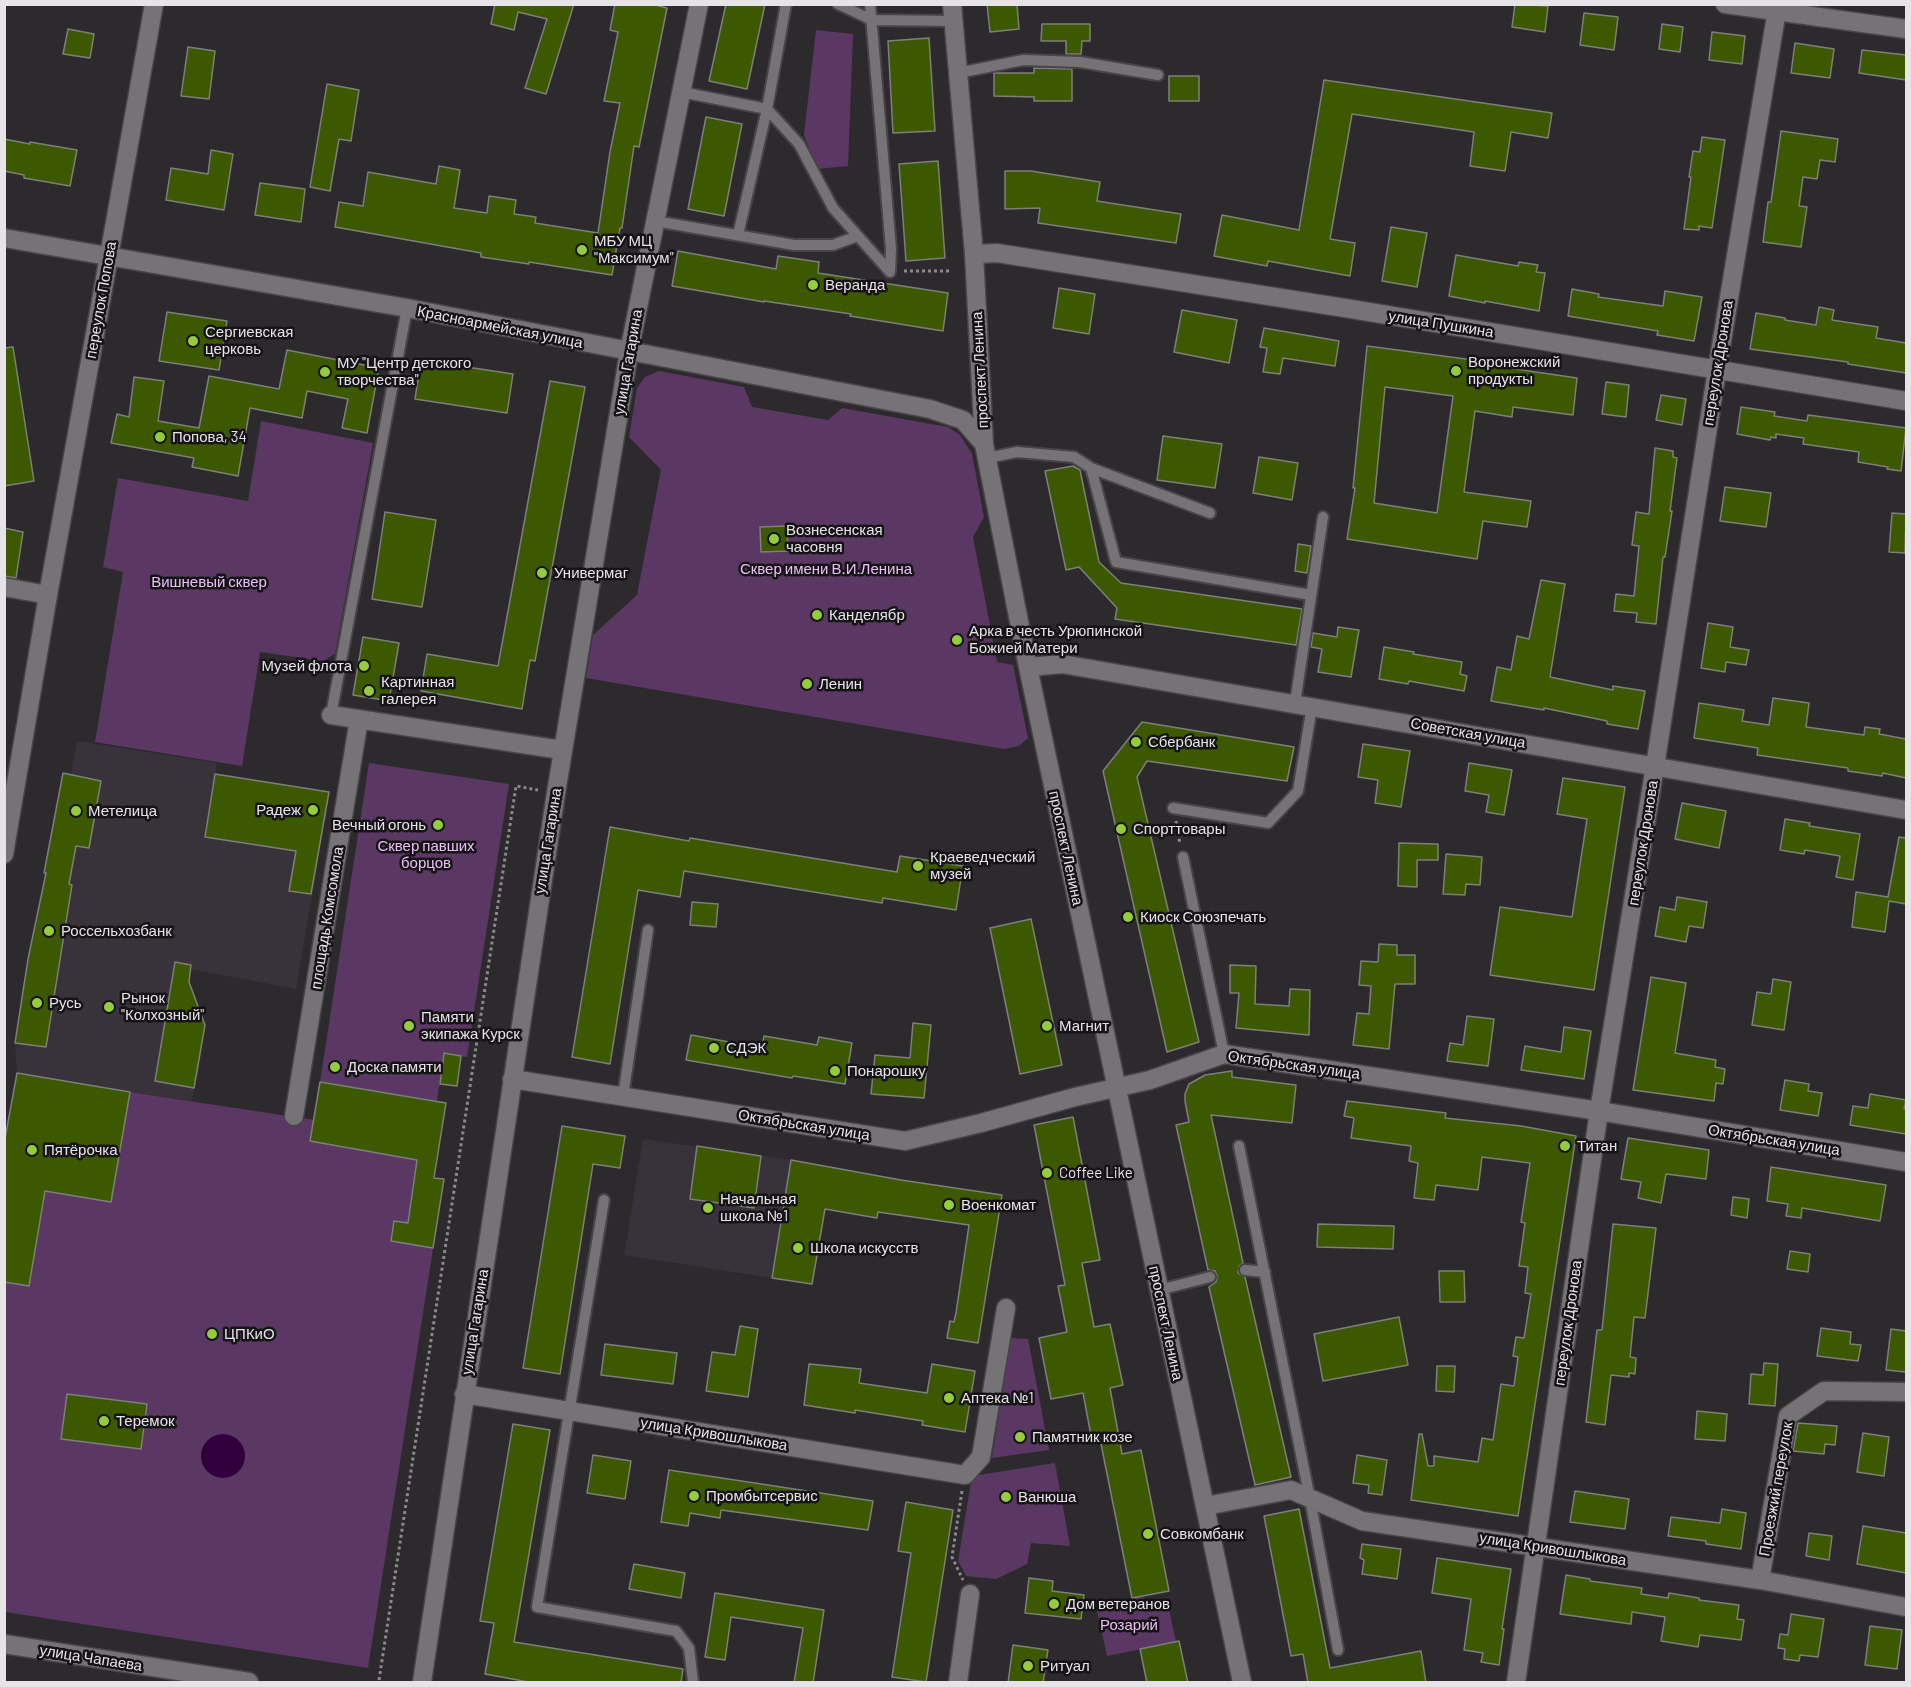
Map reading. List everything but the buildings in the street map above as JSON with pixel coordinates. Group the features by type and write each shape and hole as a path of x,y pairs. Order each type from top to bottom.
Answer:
{"street":[{"name":"переулок Попова","path":"4,854 154,4"},
{"name":"улица Гагарина","path":"422,1683 562,750 629,352 699,4"},
{"path":"1725,4 1778,8 1906,29"},
{"name":"переулок Дронова","path":"1516,1683 1599,1111 1717,370 1778,8"},
{"name":"проспект Ленина","path":"953,13 974,254 986,451 1028,666 1242,1683"},
{"name":"Красноармейская улица","path":"4,238 407,308 930,409 963,420 986,451"},
{"name":"улица Пушкина","path":"974,254 997,253 1906,401"},
{"path":"4,587 48,595"},
{"name":"Советская улица","path":"1028,666 1062,664 1906,810"},
{"path":"332,715 562,750"},
{"name":"площадь Комсомола","path":"294,1116 359,719"},
{"name":"Октябрьская улица","path":"512,1079 905,1141 1150,1080 1224,1054 1599,1111 1906,1162"},
{"path":"965,1474 981,1457 1006,1308"},
{"name":"Проезжий переулок","path":"1760,1580 1788,1416 1824,1391 1906,1392"},
{"name":"улица Кривошлыкова","path":"464,1394 965,1474"},
{"name":"улица Кривошлыкова","path":"1205,1506 1291,1490 1362,1521 1760,1580 1906,1606"},
{"path":"958,1683 970,1594"},
{"name":"улица Чапаева","path":"4,1644 249,1683"}],"lane":[{"path":"738,235 767,110 786,4"},
{"path":"838,4 872,20 953,13"},
{"path":"870,4 891,249 890,272"},
{"path":"958,73 1023,60 1080,62 1158,75"},
{"path":"681,92 767,110 799,144 833,208 890,272"},
{"path":"656,221 794,245 833,245 858,236"},
{"path":"332,715 407,308"},
{"path":"986,451 1074,457 1091,468 1210,513"},
{"path":"1091,468 1116,562 1311,595"},
{"path":"1173,808 1268,823 1298,791 1311,595 1323,518"},
{"path":"1183,857 1224,1054"},
{"path":"623,1096 648,930"},
{"path":"1239,1146 1338,1650"},
{"path":"604,1200 537,1607 676,1631 689,1648 693,1683"},
{"path":"1245,1270 1264,1272"},
{"path":"1159,1290 1210,1277"}],"path":[{"path":"890,272 950,271"},
{"path":"378,1680 516,786 556,793"},
{"path":"1173,808 1183,857"},
{"path":"965,1474 952,1557 970,1594"}],"shaded area":[{"name":"Рынок \"Колхозный\"","path":"77,741 217,763 205,837 319,855 296,989 191,969 189,982 205,1025 192,1101 130,1092 111,1202 29,1286 5,1282 5,1144 17,1073 15,1043 45,879 44,873 63,773 71,775"},
{"name":"Начальная школа №1","path":"643,1139 791,1160 772,1278 624,1255"},
{"path":"223,1434 238,1441 245,1456 238,1471 223,1478 208,1471 201,1456 208,1441"}],"green space":[{"path":"816,30 853,34 848,166 817,169 804,135"},
{"name":"Сквер имени В.И.Ленина","path":"659,371 744,387 752,407 828,420 842,408 948,427 960,435 972,454 984,517 973,537 997,662 1013,665 1028,738 1019,746 1004,749 586,678 593,635 637,595 661,470 629,437 637,388 645,377"},
{"name":"Вишневый сквер","path":"261,421 373,443 335,654 323,661 260,652 242,766 95,742 123,572 103,567 118,478 248,501"},
{"name":"Сквер павших борцов","path":"369,763 509,784 467,1057 444,1054 437,1101 320,1082"},
{"name":"ЦПКиО","path":"130,1092 314,1120 310,1141 417,1160 410,1206 439,1210 368,1668 5,1612 4,1282 29,1286 45,1191"},
{"path":"1011,1338 1028,1339 1049,1450 992,1458"},
{"path":"1055,1463 1070,1546 1031,1543 1027,1564 996,1579 966,1576 958,1561 972,1476"},
{"name":"Розарий","path":"1143,1596 1145,1604 1167,1600 1176,1642 1107,1656 1096,1606"}],"place":[{"name":"МБУ МЦ \"Максимум\"","path":"582,250"},
{"name":"Веранда","path":"813,285"},
{"name":"Сергиевская церковь","path":"193,341"},
{"name":"Воронежский продукты","path":"1456,371"},
{"name":"МУ \"Центр детского творчества\"","path":"325,372"},
{"name":"Попова, 34","path":"160,437"},
{"name":"Вознесенская часовня","path":"774,539"},
{"name":"Универмаг","path":"542,573"},
{"name":"Канделябр","path":"817,615"},
{"name":"Арка в честь Урюпинской Божией Матери","path":"957,640"},
{"name":"Музей флота","path":"364,666"},
{"name":"Ленин","path":"807,684"},
{"name":"Картинная галерея","path":"369,691"},
{"name":"Сбербанк","path":"1136,742"},
{"name":"Радеж","path":"313,810"},
{"name":"Метелица","path":"76,811"},
{"name":"Вечный огонь","path":"438,825"},
{"name":"Спорттовары","path":"1121,829"},
{"name":"Краеведческий музей","path":"918,866"},
{"name":"Киоск Союзпечать","path":"1128,917"},
{"name":"Россельхозбанк","path":"49,931"},
{"name":"Русь","path":"37,1003"},
{"name":"Рынок \"Колхозный\"","path":"109,1007"},
{"name":"Памяти экипажа Курск","path":"409,1026"},
{"name":"Магнит","path":"1047,1026"},
{"name":"СДЭК","path":"714,1048"},
{"name":"Доска памяти","path":"335,1067"},
{"name":"Понарошку","path":"835,1071"},
{"name":"Титан","path":"1565,1146"},
{"name":"Пятёрочка","path":"32,1150"},
{"name":"Coffee Like","path":"1047,1173"},
{"name":"Военкомат","path":"949,1205"},
{"name":"Начальная школа №1","path":"708,1208"},
{"name":"Школа искусств","path":"798,1248"},
{"name":"ЦПКиО","path":"212,1334"},
{"name":"Аптека №1","path":"949,1398"},
{"name":"Теремок","path":"104,1421"},
{"name":"Памятник козе","path":"1020,1437"},
{"name":"Промбытсервис","path":"694,1496"},
{"name":"Ванюша","path":"1006,1497"},
{"name":"Совкомбанк","path":"1148,1534"},
{"name":"Дом ветеранов","path":"1054,1604"},
{"name":"Ритуал","path":"1028,1666"}]}
